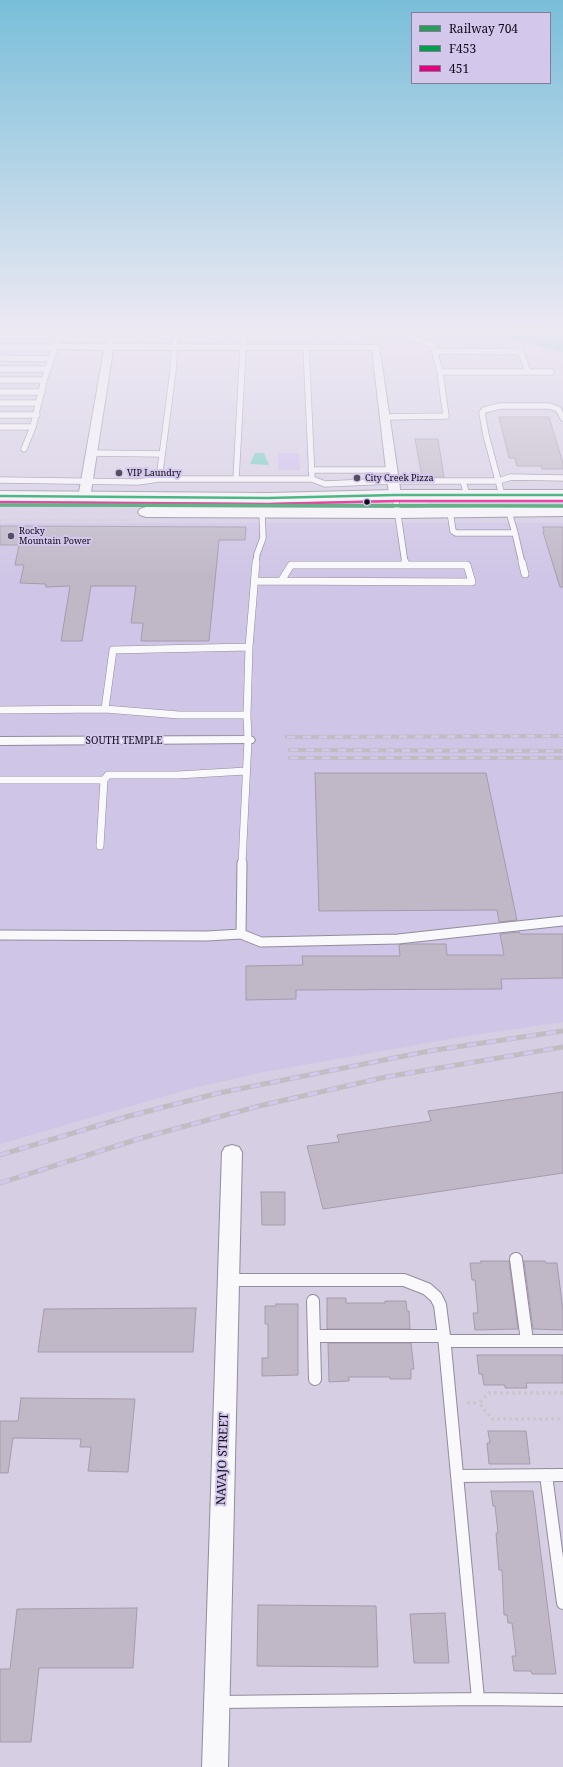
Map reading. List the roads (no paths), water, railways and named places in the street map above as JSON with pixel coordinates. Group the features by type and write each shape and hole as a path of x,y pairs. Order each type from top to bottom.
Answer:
{"main road":[{"path":"0,496 84,498 268,498 393,488 500,488 563,496"},
{"path":"0,510 262,513 563,511"}],"street":[{"path":"84,498 98,412"},
{"path":"384,412 393,488"},
{"name":"SOUTH TEMPLE","path":"0,741 248,740"},
{"name":"NAVAJO STREET","path":"215,1767 232,1152"}],"lane":[{"path":"159,479 167,412"},
{"path":"236,479 240,412"},
{"path":"309,412 312,479"},
{"path":"385,417 446,416 446,412"},
{"path":"482,412 486,435 500,488"},
{"path":"0,415 37,415 24,448"},
{"path":"0,427 33,427"},
{"path":"91,453 162,454"},
{"path":"311,470 390,470"},
{"path":"500,488 511,477 563,478"},
{"path":"0,480 138,482 159,479 312,479 325,484 393,488 405,565"},
{"path":"450,512 453,531 456,534 515,533"},
{"path":"509,512 525,574"},
{"path":"241,934 243,822 248,740 247,715 249,647 257,554 263,538 262,513"},
{"path":"255,581 472,582 466,565 291,565 281,581"},
{"path":"105,709 113,650 249,647"},
{"path":"0,710 105,709 179,715 247,715"},
{"path":"100,846 104,780 108,775 178,775 246,772"},
{"path":"0,780 104,780"},
{"path":"0,935 207,936 241,934 261,942 398,939 563,921"},
{"path":"516,1259 527,1341"},
{"path":"228,1280 404,1280 427,1289 436,1297 440,1305 445,1339 478,1699"},
{"path":"313,1301 315,1379"},
{"path":"315,1336 563,1341"},
{"path":"546,1475 563,1603"},
{"path":"458,1476 563,1475"},
{"path":"216,1702 478,1699 563,1700"}],"railway":[{"path":"287,737 563,736"},
{"path":"290,750 563,751"},
{"path":"290,758 563,758"},
{"path":"0,1155 133,1115 219,1093 429,1051 563,1031"},
{"path":"0,1183 138,1139 259,1106 386,1077 563,1047"}],"rail line":[{"name":"704","path":"0,505 563,506"}],"place":[{"name":"VIP Laundry","path":"119,473"},
{"name":"City Creek Pizza","path":"357,478"},
{"name":"Rocky Mountain Power","path":"11,536"}]}
